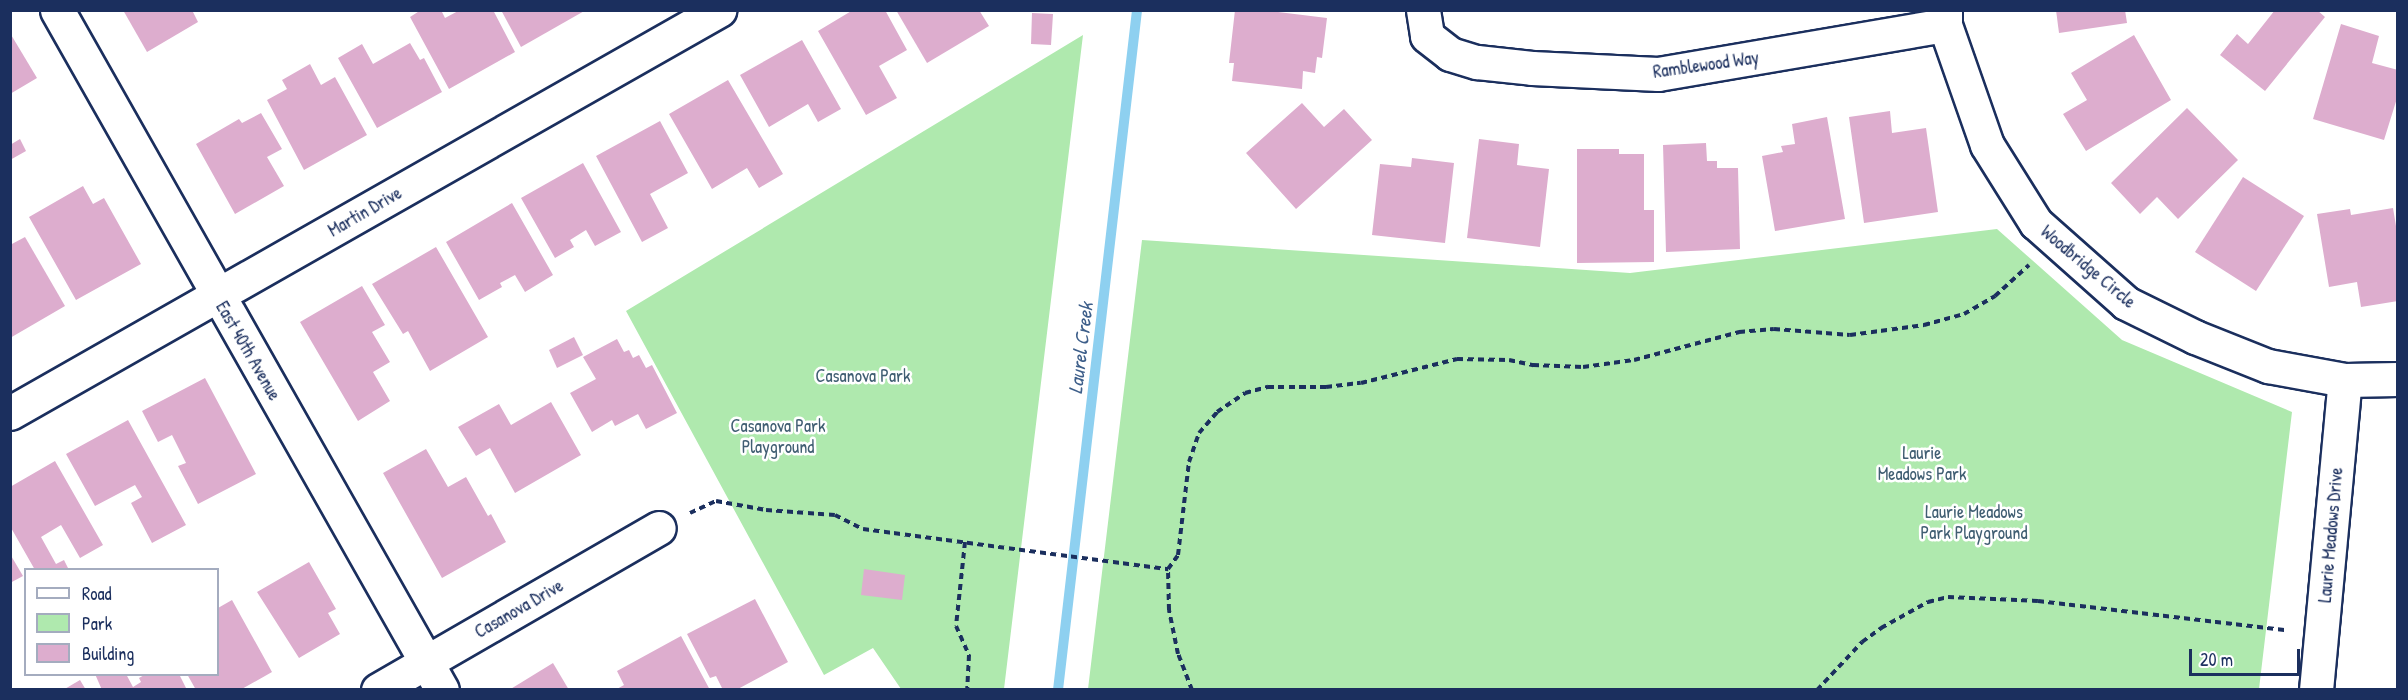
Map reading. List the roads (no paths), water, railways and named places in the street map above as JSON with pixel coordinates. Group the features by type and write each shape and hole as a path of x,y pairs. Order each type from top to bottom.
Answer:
{"street":[{"name":"East 40th Avenue","path":"57,10 434,676"},
{"name":"Martin Drive","path":"10,413 718,10"},
{"name":"Ramblewood Way","path":"1423,10 1427,36 1450,54 1477,62 1532,68 1658,75 1945,18"},
{"name":"Woodbridge Circle","path":"1945,18 1987,145 2036,223 2126,303 2195,337 2268,366 2345,380 2397,379"},
{"name":"Laurie Meadows Drive","path":"2316,690 2345,380"},
{"name":"Casanova Drive","path":"378,690 434,676 660,528"}],"waterway":[{"name":"Laurel Creek","path":"1058,690 1137,10"}],"park label":[{"name":"Casanova Park","path":"863,376"},
{"name":"Casanova Park Playground","path":"778,437"},
{"name":"Laurie Meadows Park","path":"1922,464"},
{"name":"Laurie Meadows Park Playground","path":"1974,523"}]}
